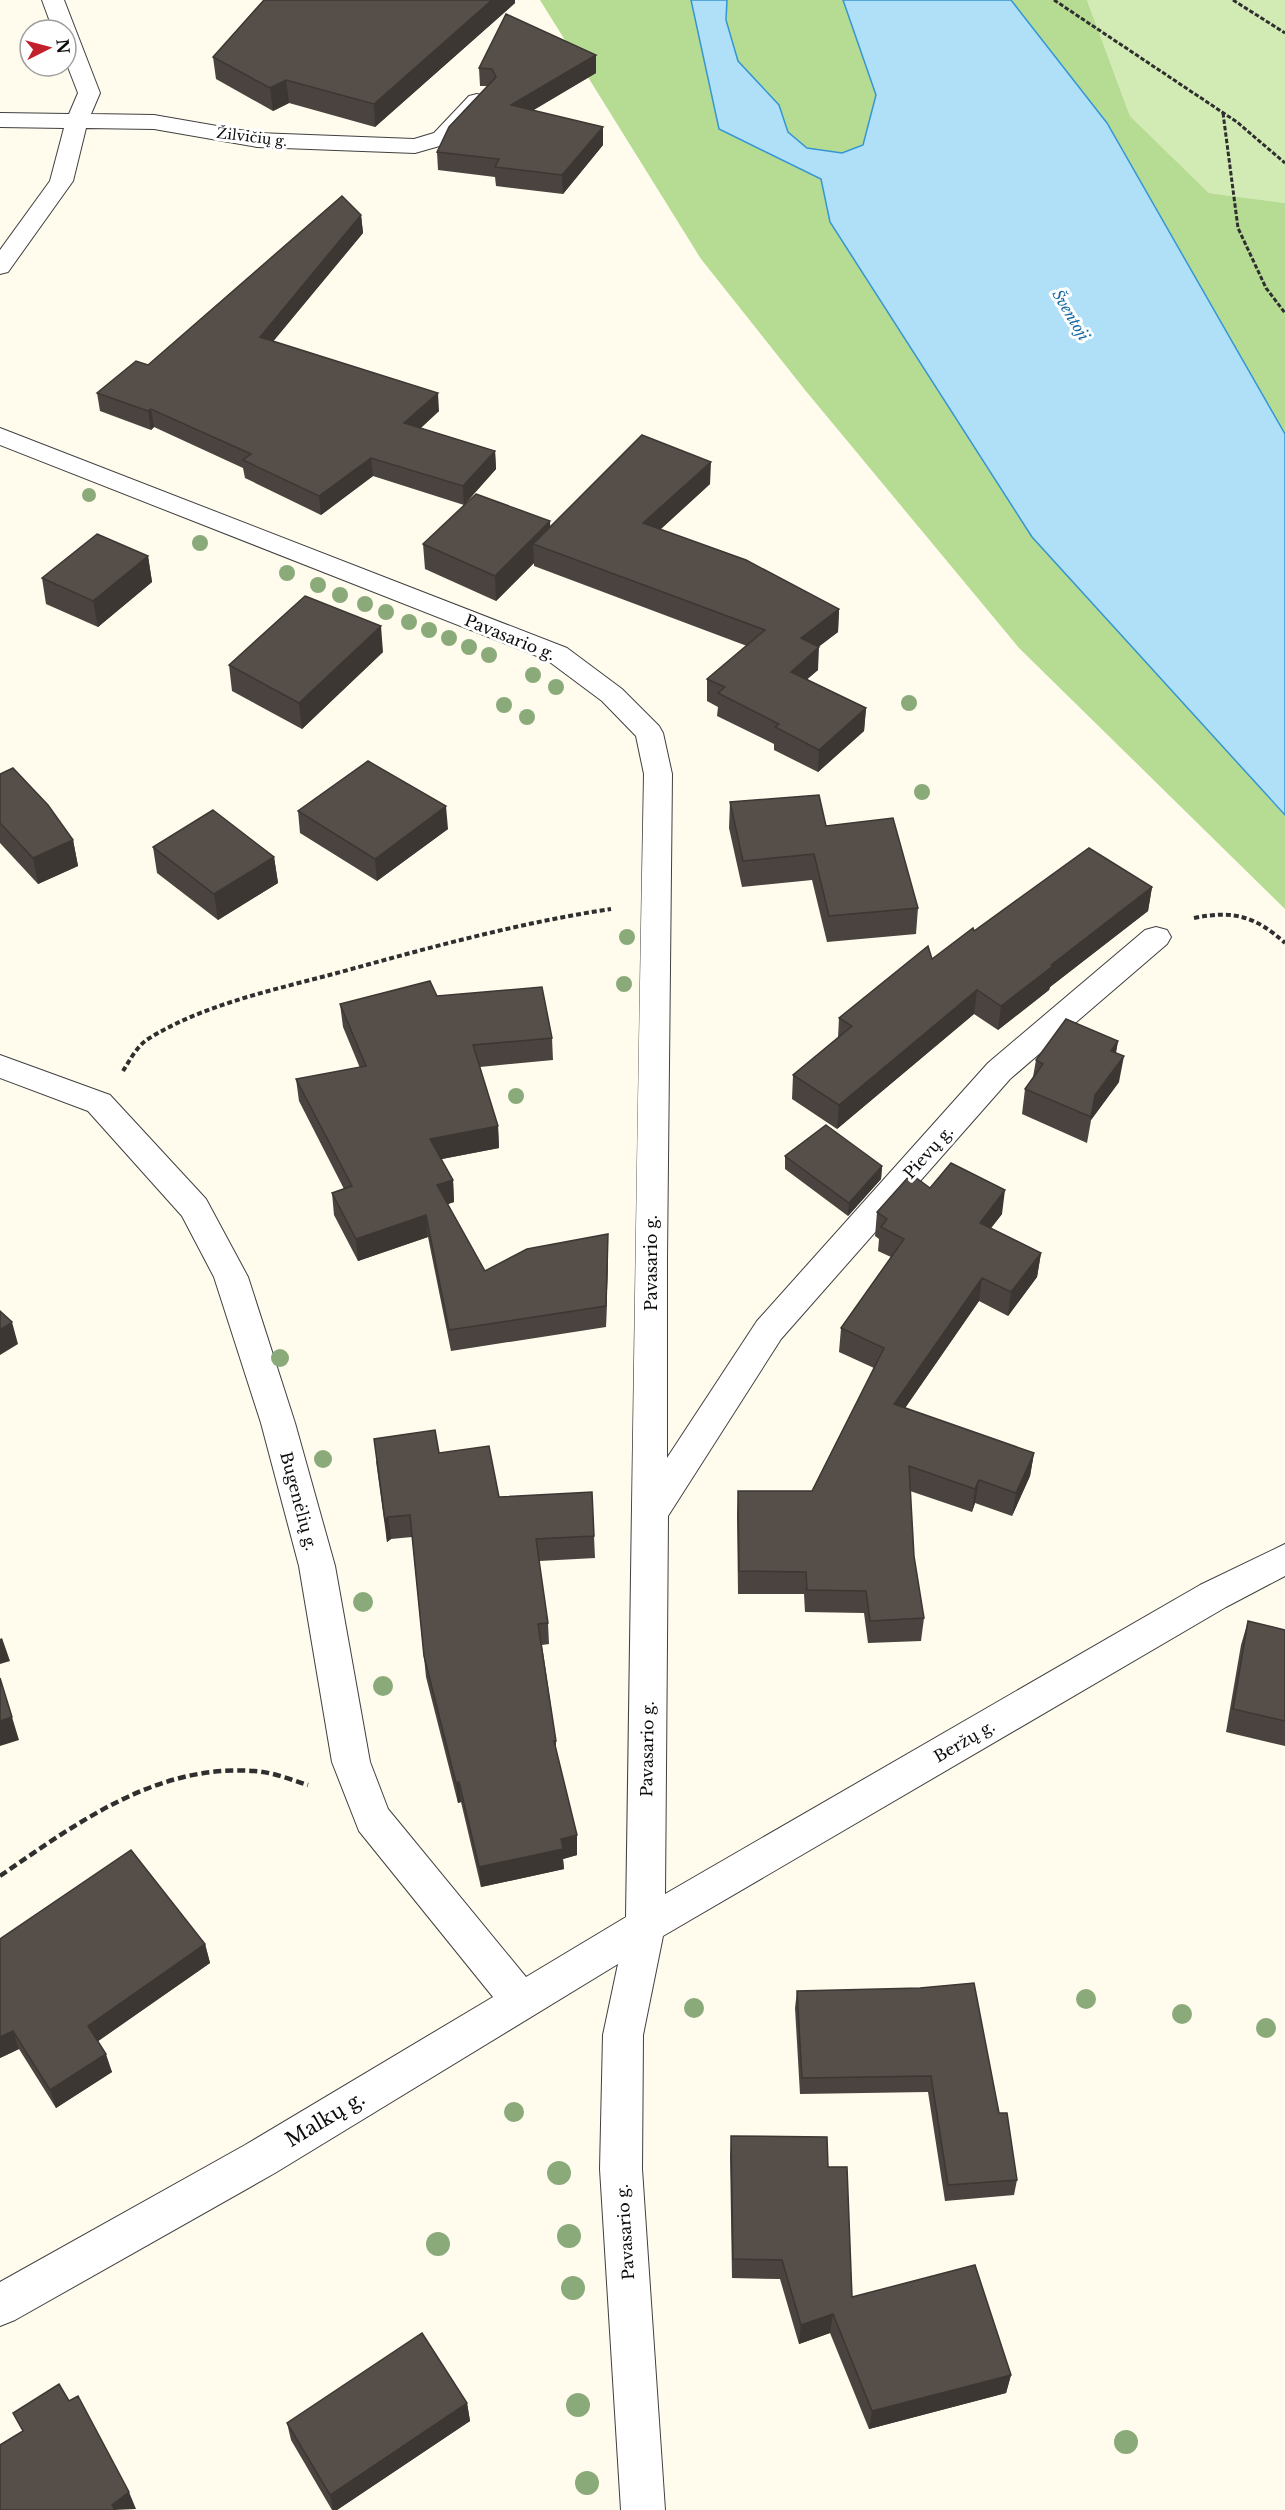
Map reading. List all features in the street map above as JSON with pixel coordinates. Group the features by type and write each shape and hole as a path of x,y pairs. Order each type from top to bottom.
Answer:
{"street":[{"path":"53,0 60,18"},
{"path":"0,267 61,181 77,121 89,93 78,65"},
{"name":"Žilvičių g.","path":"0,120 154,122 257,140 415,146 442,138 484,94"},
{"name":"Pavasario g.","path":"0,436 557,654 612,695 649,733 658,774 650,1270 650,1514 645,1926 623,2034 621,2169 643,2510"},
{"name":"Pievų g.","path":"650,1514 769,1329 999,1071 1155,937"},
{"name":"Bugenėlių g.","path":"0,1066 99,1103 194,1208 231,1277 278,1423 317,1566 351,1762 373,1819 520,2000"},
{"name":"Beržų g.","path":"645,1926 1213,1596 1285,1558"},
{"name":"Malkų g.","path":"0,2305 260,2159 645,1926"}],"path":[{"path":"1054,0 1223,113 1285,163"},
{"path":"1233,0 1285,33"},
{"path":"1223,113 1238,228 1266,288 1285,313"},
{"path":"99,1103 146,1041 205,1013 284,987 474,934 563,916 656,903"},
{"path":"1155,937 1196,918 1231,912 1267,926 1285,943"},
{"path":"0,1876 87,1816 138,1789 169,1778 221,1770 257,1771 315,1787 373,1819"}],"green space":[{"path":"540,0 691,0 719,129 821,179 830,222 1271,801 1285,815 1285,909 1019,648 805,390 701,259"},
{"path":"727,0 843,0 876,95 863,145 842,153 807,148 788,132 779,105 738,61 726,20"},
{"path":"1011,0 1087,0 1130,116 1209,193 1285,203 1285,434 1107,123"},
{"path":"1087,0 1285,0 1285,203 1209,193 1130,116"}],"water":[{"name":"Šventoji","path":"691,0 727,0 726,20 738,61 779,105 788,132 807,148 842,153 863,145 876,95 843,0 1011,0 1107,123 1285,434 1285,815 1032,537 830,222 821,179 719,129"}],"building":[{"path":"264,0 492,0 374,104 286,80 270,88 213,57"},
{"path":"506,14 596,55 511,105 603,127 562,175 495,167 499,159 437,152 449,127 496,77 492,69 479,68"},
{"path":"342,196 361,215 260,337 438,393 404,423 495,451 463,486 371,458 319,496 243,460 251,454 151,409 148,411 97,393 136,361 148,365"},
{"path":"642,435 711,462 643,523 746,560 839,609 801,638 819,647 791,672 866,708 819,750 775,727 779,724 718,693 725,687 707,679 765,630 533,544"},
{"path":"476,494 550,521 495,576 423,544"},
{"path":"97,534 148,556 93,601 42,578"},
{"path":"305,596 381,626 299,703 229,665"},
{"path":"368,761 446,806 375,859 298,811"},
{"path":"13,768 48,805 73,840 33,858 0,823 0,774"},
{"path":"819,795 826,826 893,818 918,908 829,916 814,854 743,861 730,802"},
{"path":"213,810 274,857 214,894 153,847"},
{"path":"1089,848 1152,887 1001,1006 977,990 839,1105 793,1075 852,1026 839,1018 928,946 932,959"},
{"path":"430,981 437,996 542,987 552,1038 473,1045 498,1126 430,1139 453,1180 437,1185 485,1271 527,1249 608,1234 606,1306 449,1330 426,1215 356,1239 332,1193 352,1186 296,1079 366,1066 340,1004"},
{"path":"1066,1019 1118,1041 1111,1051 1124,1056 1095,1095 1091,1117 1025,1089 1043,1064 1036,1060"},
{"path":"826,1125 882,1166 849,1203 785,1156"},
{"path":"951,1163 1005,1190 980,1223 1041,1253 1011,1292 982,1278 894,1404 1034,1453 1016,1493 979,1480 975,1489 909,1466 914,1556 924,1618 870,1621 866,1591 807,1590 806,1572 739,1571 738,1491 812,1491 884,1348 841,1328 904,1239 881,1227 887,1219 877,1212 911,1174 930,1188"},
{"path":"0,1311 12,1322 0,1330"},
{"path":"435,1430 439,1453 489,1446 499,1497 592,1492 594,1536 536,1539 548,1623 538,1624 556,1741 554,1741 577,1835 561,1839 563,1849 479,1867 459,1782 456,1783 424,1656 410,1515 388,1517 385,1520 374,1439"},
{"path":"1248,1621 1285,1630 1285,1721 1233,1709"},
{"path":"0,1678 12,1717 0,1721"},
{"path":"131,1850 205,1944 88,2026 106,2054 50,2090 13,2031 0,2037 0,1939"},
{"path":"974,1983 999,2113 1007,2113 1017,2180 948,2185 931,2076 802,2078 797,1991 920,1988"},
{"path":"731,2136 827,2137 828,2167 847,2167 852,2297 975,2265 1011,2375 872,2411 833,2314 801,2325 782,2260 733,2259"},
{"path":"422,2333 467,2403 330,2495 287,2423"},
{"path":"59,2384 69,2401 78,2396 129,2492 112,2505 115,2510 0,2510 0,2445 23,2431 13,2413"}]}
